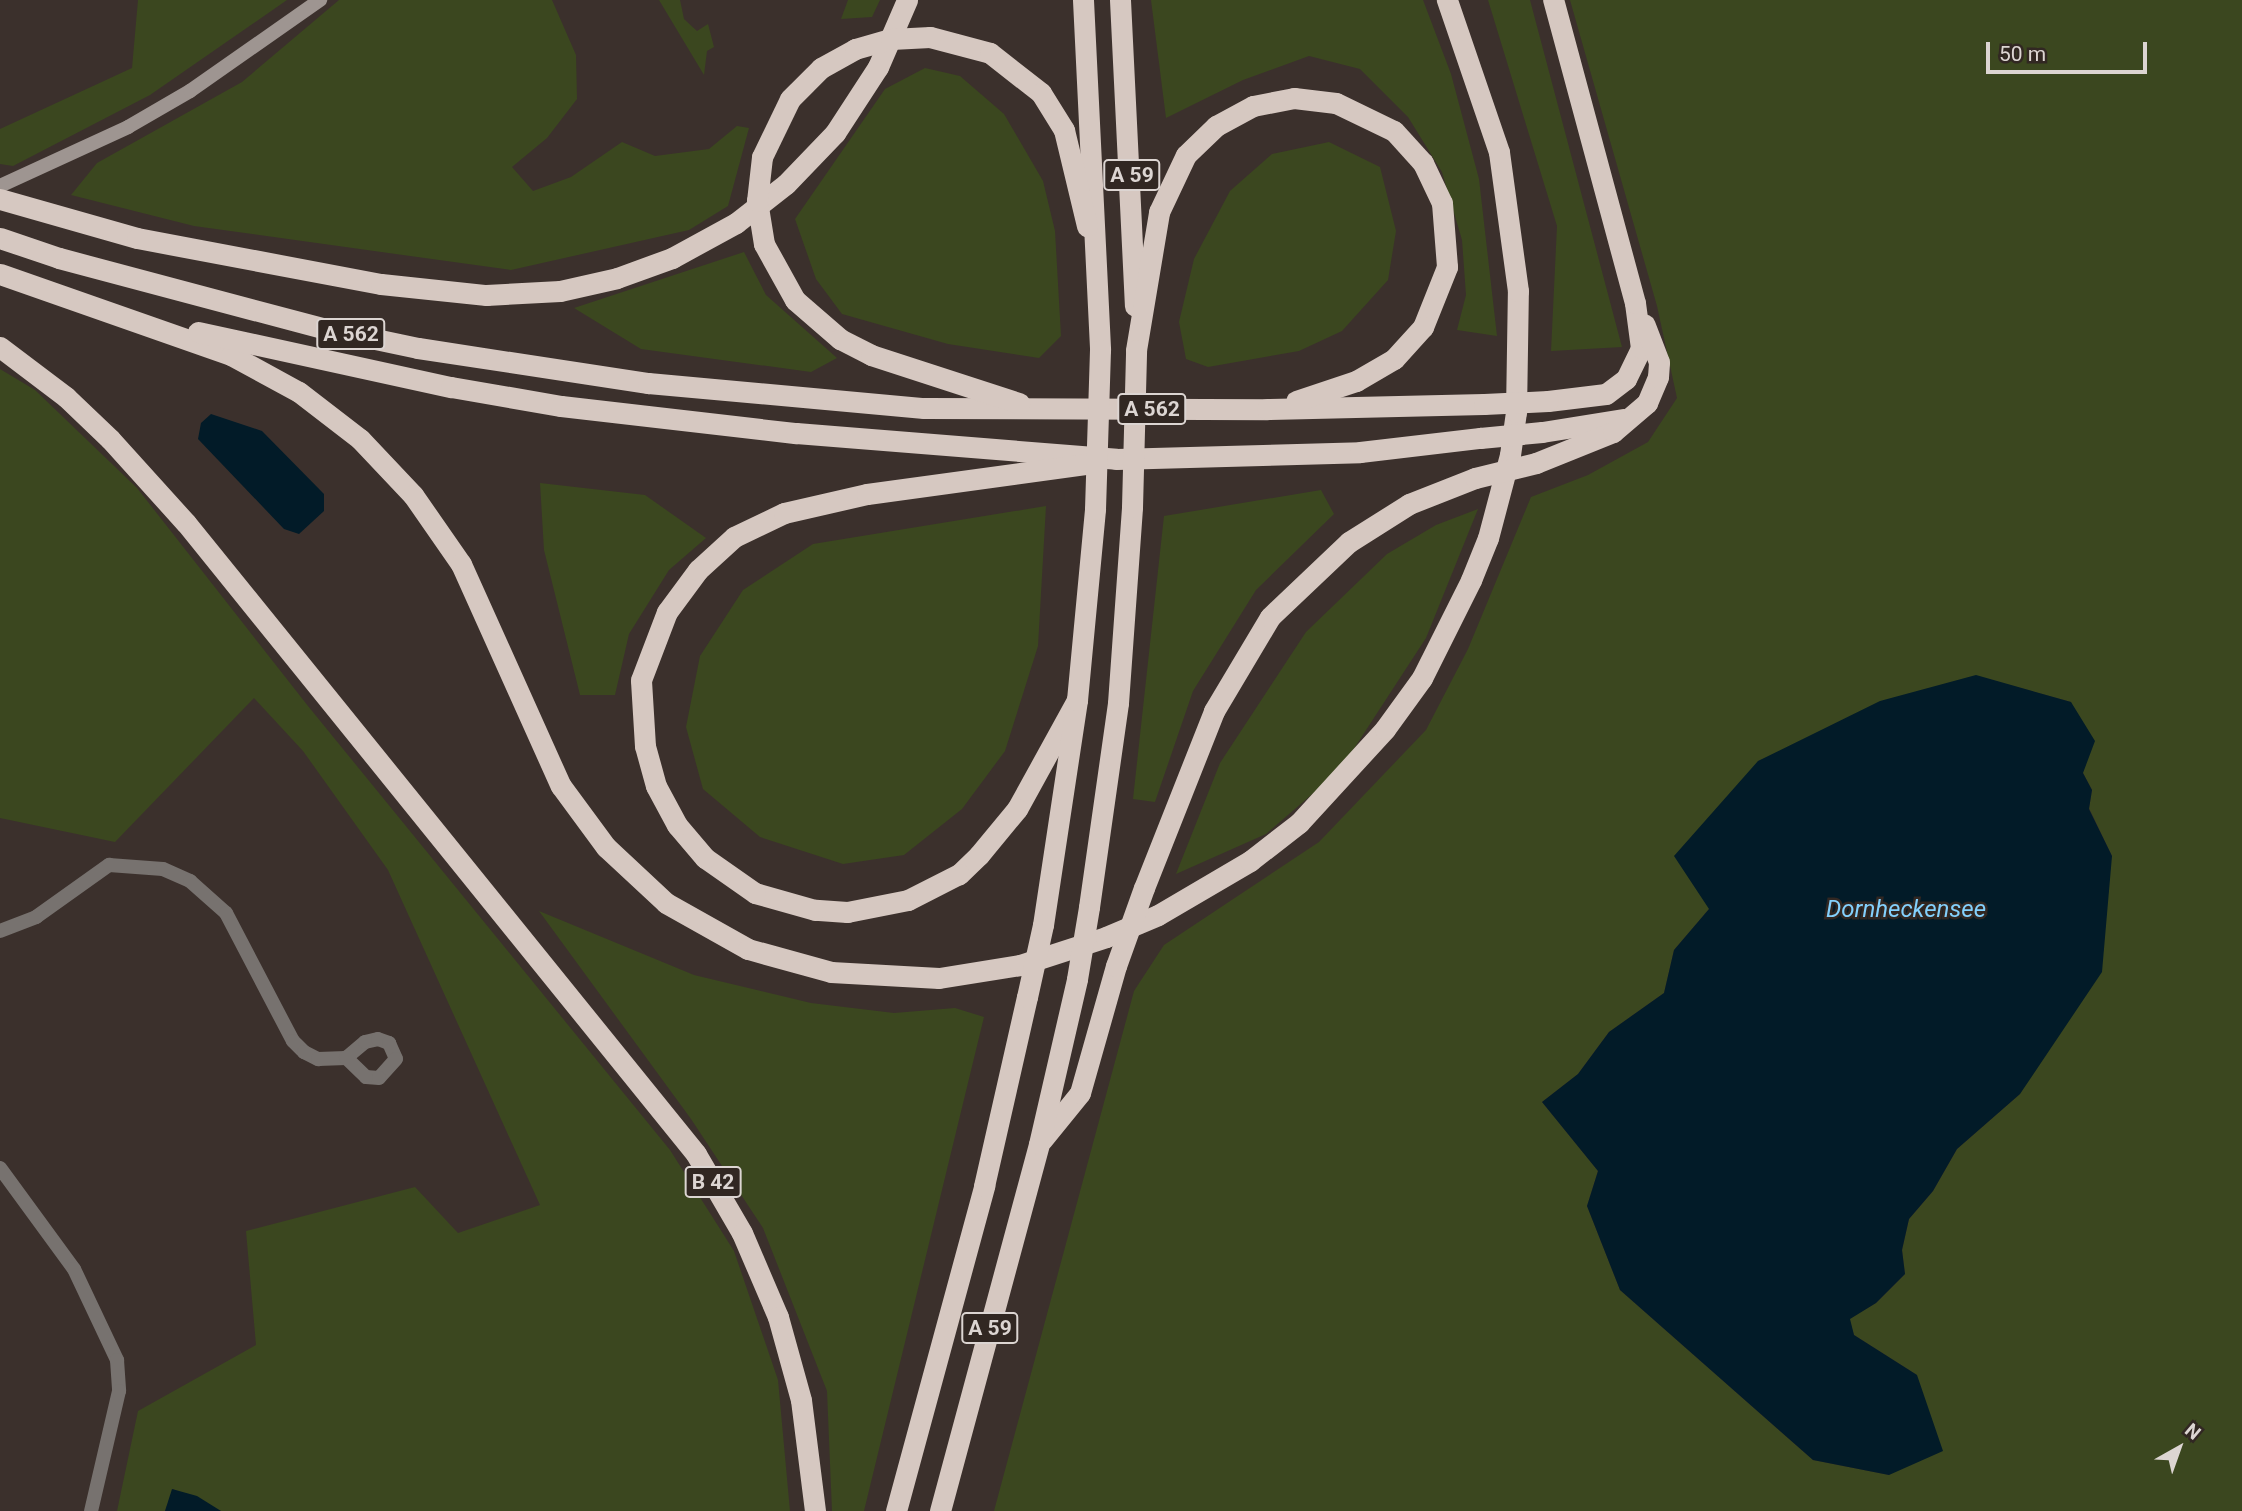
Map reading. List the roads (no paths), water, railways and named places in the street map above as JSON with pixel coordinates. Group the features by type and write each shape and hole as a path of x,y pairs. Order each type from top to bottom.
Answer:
{"highway":[{"path":"0,199 71,221 368,281 485,295 560,291 617,278 672,258 736,223 786,184 835,133 871,78 907,0"},
{"name":"A 59","path":"896,1511 958,1273 984,1186 1027,997 1043,925 1077,700 1095,509 1101,289 1083,0"},
{"name":"A 59","path":"940,1511 1039,1144 1077,979 1118,703 1132,507 1136,350 1132,183 1120,0"},
{"path":"0,274 135,319 231,355 299,392 387,466 461,564 561,786 606,847 666,903 748,949 831,972 939,978 1020,965 1106,937 1158,915 1250,861 1299,823 1385,729 1422,678 1471,580 1492,526 1510,455 1516,412 1518,291 1499,152 1447,0"},
{"path":"1039,1144 1080,1093 1116,966 1214,711 1270,617 1349,541 1409,504 1475,478 1536,463 1590,444 1640,409 1652,394 1659,362 1635,303 1553,0"},
{"path":"1037,410 871,355 840,339 795,300 764,244 757,201 762,158 790,99 821,68 855,49 891,39 930,37 971,45 1008,63 1054,111 1071,151 1101,289"},
{"path":"1136,350 1162,202 1174,173 1200,139 1234,115 1273,101 1315,99 1357,109 1394,131 1434,182 1447,235 1442,288 1423,327 1394,359 1356,381 1267,409"},
{"name":"A 562","path":"0,238 59,258 418,348 648,383 923,408 1267,409 1484,404 1594,398 1626,379 1636,362 1641,348 1635,303"},
{"path":"135,319 451,387 561,406 796,433 1116,459 1360,452 1608,423 1640,409"},
{"name":"B 42","path":"0,347 19,360 110,439 186,523 669,1117 742,1233 790,1358 808,1442 815,1511"},
{"path":"1077,700 1017,809 979,855 959,874 920,895 878,908 847,912 802,907 755,892 705,858 677,825 656,786 645,746 641,680 667,612 698,570 734,537 784,513 867,494 1116,459"}],"street":[{"path":"0,186 128,127 190,91 320,0"},
{"path":"0,931 36,917 109,865 163,869 190,881 226,913 299,1047 318,1059 346,1058"},
{"path":"0,1168 74,1269 100,1317 117,1360 119,1391 91,1511"}],"water":[{"path":"211,414 262,431 324,494 324,511 299,534 284,529 198,439 201,423"},
{"name":"Dornheckensee","path":"1976,675 2071,702 2095,741 2083,773 2092,790 2089,809 2112,856 2102,972 2020,1094 1957,1149 1933,1191 1909,1219 1902,1250 1905,1274 1876,1303 1850,1319 1854,1335 1917,1375 1943,1451 1889,1475 1813,1460 1620,1290 1587,1206 1598,1171 1542,1102 1578,1074 1609,1032 1664,993 1674,950 1709,909 1674,856 1758,761 1880,701"},
{"path":"172,1489 197,1496 221,1511 165,1511"}]}
